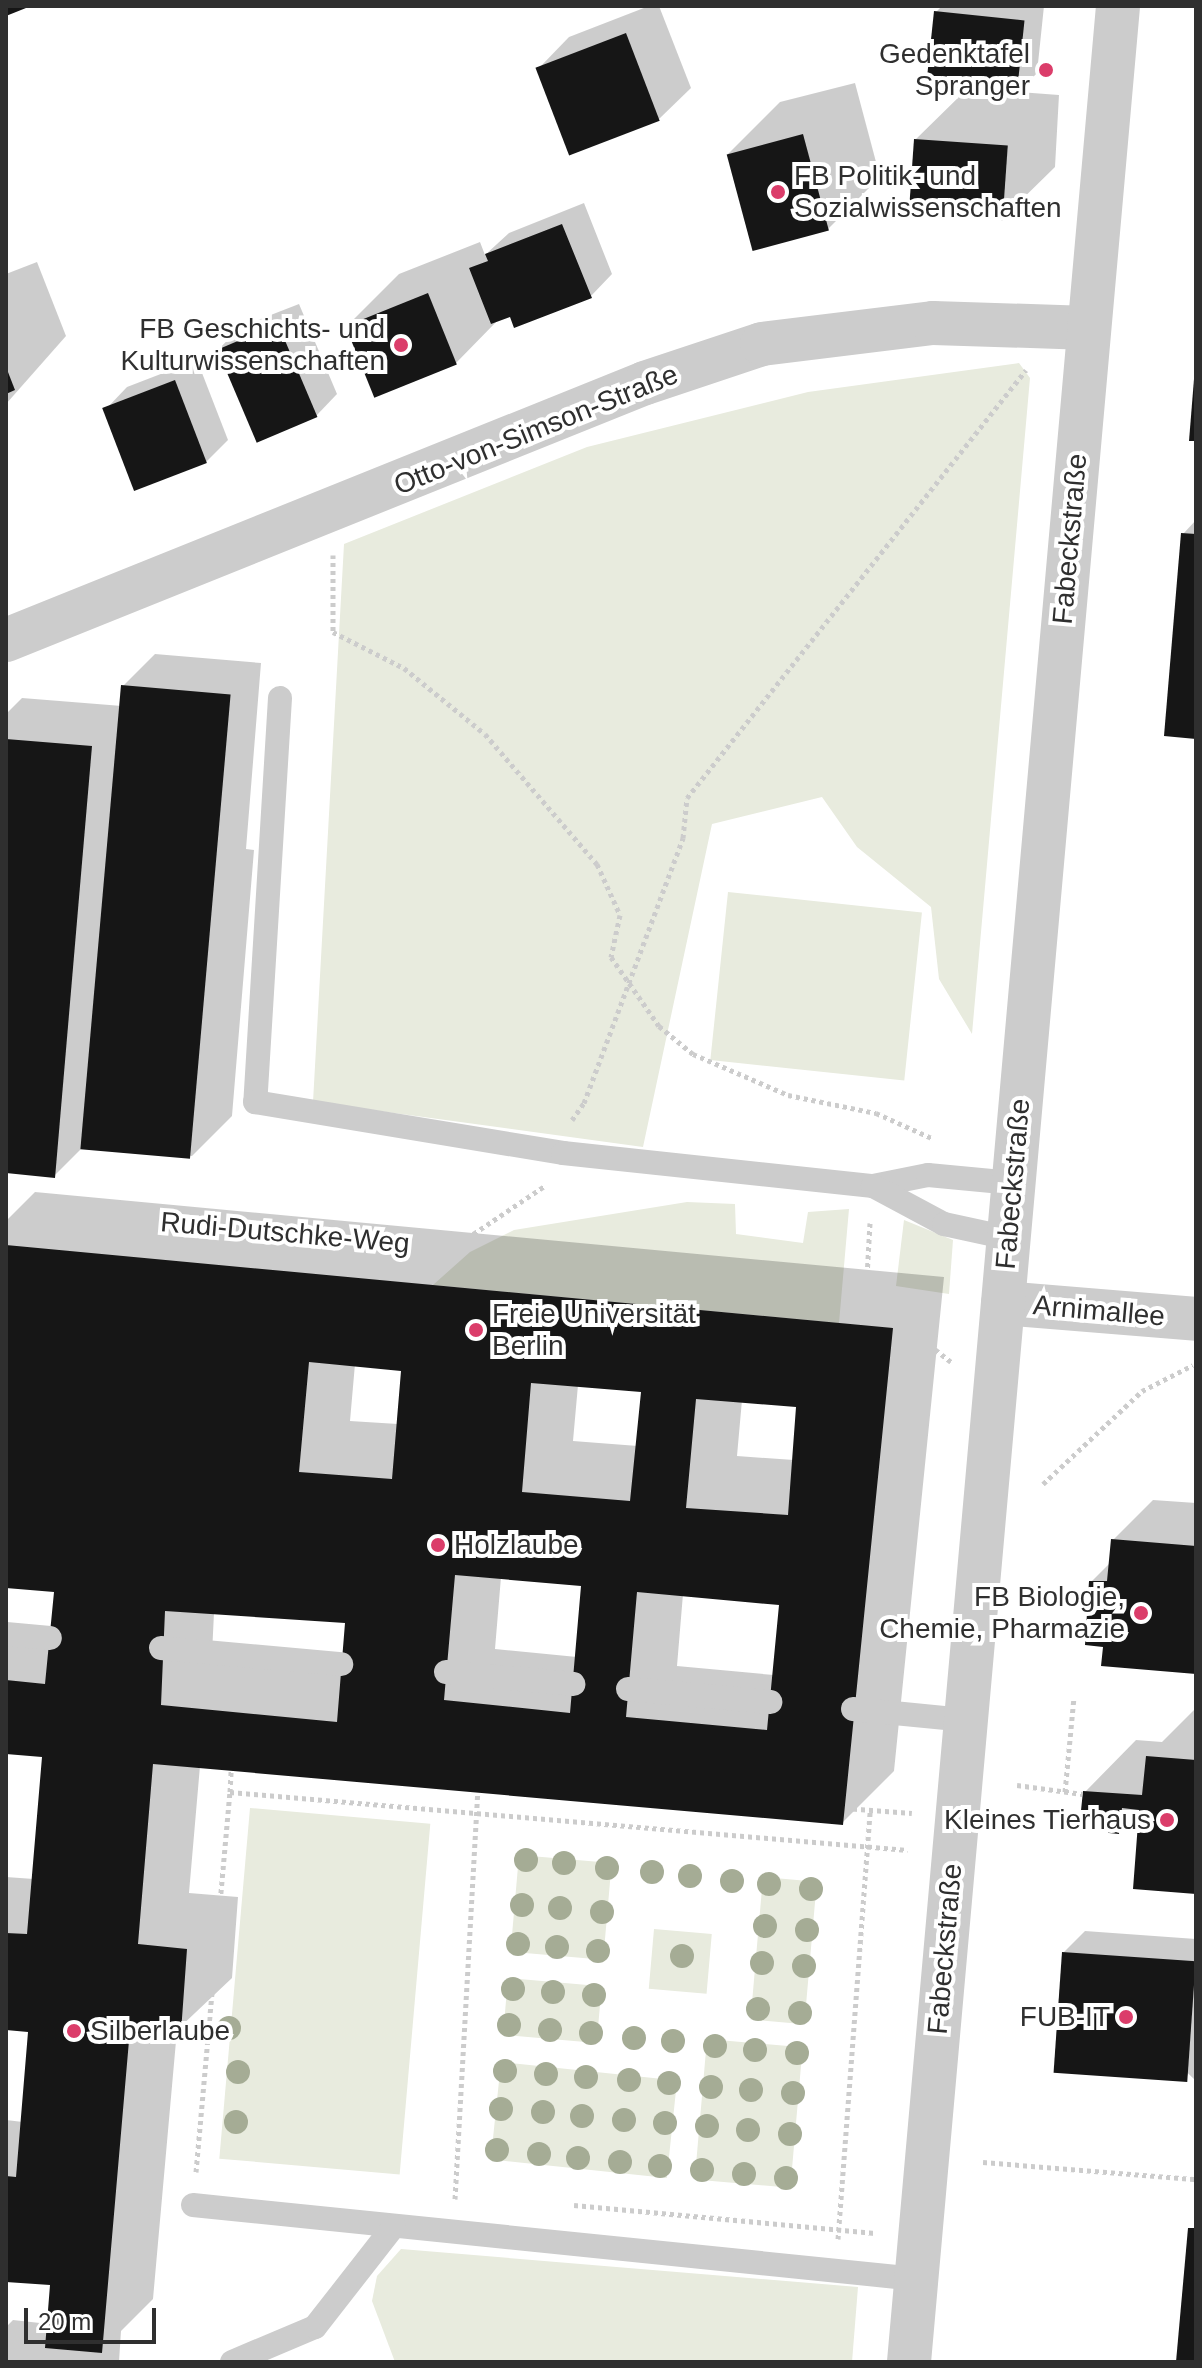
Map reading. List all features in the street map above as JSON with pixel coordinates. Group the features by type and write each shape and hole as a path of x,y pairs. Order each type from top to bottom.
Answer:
{"street":[{"name":"Fabeckstraße","path":"909,2362 1118,6"},
{"name":"Otto-von-Simson-Straße","path":"6,640 645,383 762,344 933,323 1089,328"},
{"name":"Arnimallee","path":"1003,1303 1196,1319"}],"lane":[{"path":"280,698 255,1102 563,1153 873,1186 928,1175 1013,1183"},
{"path":"873,1186 944,1224 1008,1238"},
{"path":"6,1634 50,1638"},
{"path":"161,1648 341,1664"},
{"path":"446,1672 573,1684"},
{"path":"628,1689 770,1702"},
{"path":"853,1709 966,1720"},
{"path":"193,2205 916,2279"},
{"path":"232,2362 315,2327 394,2226"}],"path":[{"name":"Rudi-Dutschke-Weg","path":"6,1230 427,1265 558,1177 566,1129 584,1103 683,838 687,798 1018,380"},
{"path":"334,549 333,632 404,668 485,734 597,864 620,915 611,957 659,1026 693,1054 788,1095 876,1113 943,1143"},
{"path":"873,1186 866,1295 951,1362"},
{"path":"1043,1484 1142,1391 1193,1365"},
{"path":"1065,1792 1074,1697"},
{"path":"116,2195 193,2205 231,1770"},
{"path":"1017,1785 1082,1794"},
{"path":"230,1792 908,1850"},
{"path":"453,2232 478,1792"},
{"path":"845,1808 912,1813"},
{"path":"836,2271 870,1809"},
{"path":"983,2162 1196,2179"},
{"path":"455,2195 470,2196"},
{"path":"563,2204 875,2233"},
{"path":"6,2338 8,2362"}],"shaded area":[{"path":"1019,363 1030,378 972,1034 939,979 931,907 857,847 822,797 712,824 643,1147 313,1102 344,544 587,447 808,392"},
{"path":"728,892 922,912 904,1080 710,1060"},
{"path":"687,1202 735,1204 736,1234 803,1243 808,1212 849,1209 839,1323 433,1285 470,1252 514,1230"},
{"path":"904,1220 953,1240 949,1294 896,1286"},
{"path":"250,1808 430,1824 400,2174 219,2159"},
{"path":"519,1855 612,1863 603,1960 511,1952"},
{"path":"763,1877 817,1882 804,2024 751,2019"},
{"path":"654,1929 712,1934 707,1994 649,1989"},
{"path":"508,1978 602,1986 597,2043 503,2035"},
{"path":"707,2039 803,2047 790,2188 695,2179"},
{"path":"501,2062 677,2081 667,2178 491,2159"},
{"path":"401,2249 858,2287 852,2362 395,2362 372,2301 377,2276"}],"building":[{"path":"6,6 31,6 6,16"},
{"path":"934,11 1025,21 1016,97 926,88"},
{"path":"626,33 660,121 569,156 535,68"},
{"name":"FB Politik- und Sozialwissenschaften","path":"803,134 829,231 753,251 727,154"},
{"path":"914,139 1008,146 1003,220 909,214"},
{"path":"562,224 592,298 514,328 510,317 491,324 469,268 488,261 485,254"},
{"name":"FB Geschichts- und Kulturwissenschaften","path":"428,293 457,364 374,398 345,326"},
{"path":"278,324 317,417 257,443 217,350"},
{"path":"6,367 15,390 6,394"},
{"path":"1194,379 1196,441 1189,441"},
{"path":"175,380 207,463 134,491 102,408"},
{"path":"1181,533 1196,534 1196,739 1164,736"},
{"path":"121,685 231,695 190,1159 80,1149"},
{"path":"6,739 92,746 55,1178 6,1173"},
{"name":"Holzlaube","path":"6,1245 893,1328 843,1825 153,1764 138,1944 187,1949 181,2032 130,2029 102,2353 45,2348 50,2285 6,2282 6,2176 16,2177 28,2032 6,2030 6,1933 27,1934 42,1757 6,1754 6,1680 45,1684 54,1592 6,1588","holes":["309,1362 401,1371 392,1479 299,1472","531,1383 641,1392 630,1501 522,1492","696,1399 796,1407 788,1515 686,1508","455,1575 581,1586 570,1713 444,1700","637,1592 779,1605 767,1730 626,1717","165,1611 345,1623 337,1722 161,1705"]},
{"name":"FB Biologie, Chemie, Pharmazie","path":"1111,1539 1196,1546 1196,1674 1101,1666 1103,1647 1085,1645 1089,1581 1107,1581"},
{"name":"Kleines Tierhaus","path":"1146,1756 1196,1760 1196,1894 1133,1889 1139,1810 1122,1808 1119,1834 1079,1830 1083,1791 1142,1795"},
{"name":"FUB-IT","path":"1062,1952 1196,1961 1187,2082 1054,2073"},
{"path":"1188,2228 1196,2228 1196,2362 1176,2362"}],"place":[{"name":"Gedenktafel Spranger","path":"1046,70"},
{"name":"FB Politik- und Sozialwissenschaften","path":"778,192"},
{"name":"FB Geschichts- und Kulturwissenschaften","path":"401,345"},
{"name":"Freie Universität Berlin","path":"476,1330"},
{"name":"Holzlaube","path":"438,1545"},
{"name":"FB Biologie, Chemie, Pharmazie","path":"1141,1613"},
{"name":"Kleines Tierhaus","path":"1167,1820"},
{"name":"FUB-IT","path":"1126,2017"},
{"name":"Silberlaube","path":"74,2031"}]}
